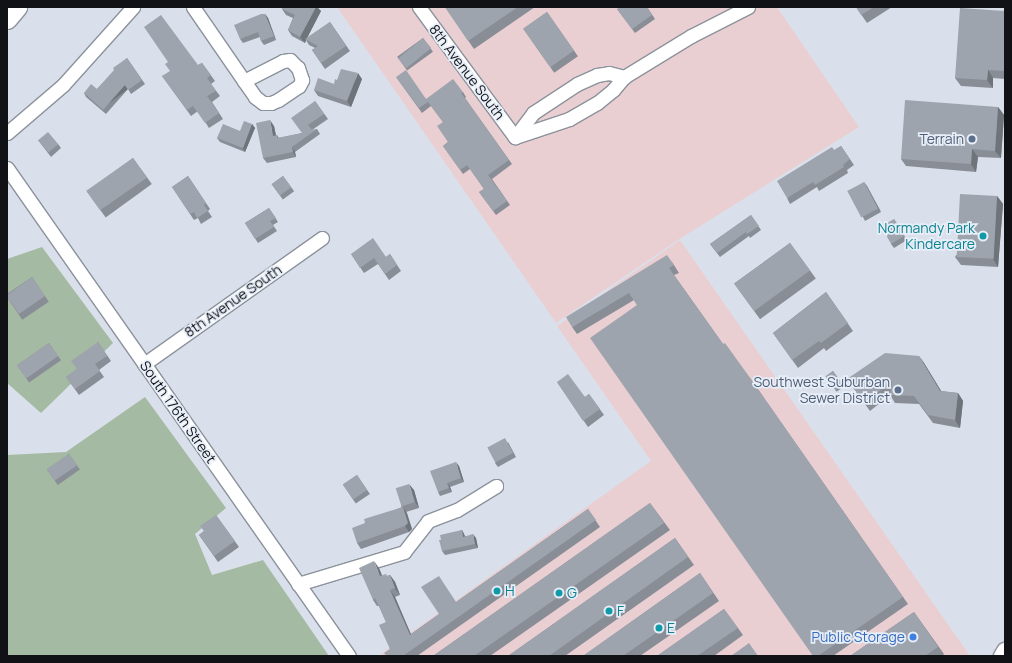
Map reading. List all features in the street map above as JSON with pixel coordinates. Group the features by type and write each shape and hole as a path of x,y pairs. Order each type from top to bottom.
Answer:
{"highway":[{"path":"7,20 17,7"}],"main road":[{"path":"1002,656 1005,651"}],"street":[{"path":"7,133 63,84 133,7"},
{"path":"193,7 244,81"},
{"name":"8th Avenue South","path":"419,7 515,137 533,112 577,84 597,75 609,73 624,77"},
{"path":"515,137 569,119 590,107 613,90 624,77 691,36 748,7"},
{"name":"South 176th Street","path":"7,168 349,656"},
{"name":"8th Avenue South","path":"144,364 322,238"},
{"path":"298,584 404,552 428,521 457,510 496,486"}],"shaded area":[{"path":"337,7 777,7 859,127 681,238 556,323"},
{"path":"680,240 970,656 383,656 381,654 651,461 557,326"}],"green space":[{"path":"42,247 113,343 41,413 7,383 7,259"},
{"path":"145,397 226,508 195,534 212,575 263,560 329,656 7,656 7,455 66,452"}],"building":[{"path":"283,7 316,7 300,37 288,30 295,15 282,9"},
{"path":"445,7 518,7 468,41"},
{"path":"620,7 647,7 652,15 632,29 617,9"},
{"path":"856,7 874,7 861,15"},
{"path":"960,8 1005,11 1005,71 988,70 987,80 955,78"},
{"path":"547,12 574,51 550,67 523,29"},
{"path":"261,14 265,14 274,36 261,41 258,32 240,39 234,25"},
{"path":"161,15 198,65 202,63 211,75 207,78 216,91 207,96 219,113 205,123 193,106 187,110 162,76 170,71 165,64 168,62 144,27"},
{"path":"330,22 346,46 321,63 312,50 318,46 305,39"},
{"path":"423,38 431,48 406,68 398,58"},
{"path":"127,58 142,80 128,90 125,85 103,110 84,93 91,84 97,89 114,70 113,68"},
{"path":"341,69 358,73 347,101 314,90 318,78 334,84 335,79 337,80"},
{"path":"406,70 426,99 453,79 463,92 461,93 509,160 488,175 507,201 493,211 479,192 484,189 467,165 460,170 443,146 448,142 437,126 443,122 428,102 419,108 396,77"},
{"path":"905,100 998,107 995,151 972,149 971,164 901,159"},
{"path":"315,101 324,114 308,125 312,130 317,129 292,147 293,152 263,158 256,123 270,120 273,136 277,135 277,138 302,133 291,118"},
{"path":"244,121 252,124 243,148 217,138 223,124 240,131"},
{"path":"48,132 58,144 48,153 38,140"},
{"path":"841,146 850,159 843,165 844,167 815,185 813,182 787,198 777,181 832,147 834,150"},
{"path":"133,158 147,178 100,210 86,191"},
{"path":"188,176 206,203 204,205 208,211 197,218 194,212 190,214 172,187"},
{"path":"283,176 291,187 280,196 272,184"},
{"path":"864,182 878,208 861,217 847,191"},
{"name":"Normandy Park Kindercare","path":"960,194 997,196 994,259 957,257"},
{"path":"269,208 276,218 270,221 274,227 255,239 245,223"},
{"path":"751,215 759,226 747,234 746,232 717,253 710,244"},
{"path":"894,219 904,236 891,244 881,226"},
{"path":"373,238 386,257 390,254 397,265 385,274 374,258 360,268 351,254"},
{"path":"790,243 810,271 754,311 734,284"},
{"path":"667,255 674,265 669,268 723,344 725,343 753,382 903,597 818,656 813,656 590,338 637,305 629,293 572,327 566,317"},
{"path":"32,277 45,296 19,314 7,295"},
{"path":"826,292 848,323 821,343 819,341 792,360 773,333"},
{"path":"98,342 107,356 95,364 100,371 75,389 66,377 77,369 71,361"},
{"path":"49,343 58,356 26,378 17,365"},
{"path":"885,353 919,356 940,391 958,393 955,420 928,415 914,396 890,395 892,381 864,403 847,379"},
{"path":"833,371 843,385 836,390 826,376"},
{"path":"568,374 585,397 589,394 600,409 583,421 557,382"},
{"path":"505,438 513,453 495,462 487,447"},
{"path":"69,454 77,466 54,481 47,469"},
{"path":"456,462 461,478 447,483 449,488 438,492 430,471"},
{"path":"357,475 367,490 353,499 343,485"},
{"path":"409,484 415,502 402,506 396,488"},
{"path":"650,503 664,523 474,656 433,656"},
{"path":"403,507 408,523 405,526 357,543 352,528 365,523 364,519"},
{"path":"588,509 596,520 403,656 387,656 384,653 390,649 379,625 386,622 375,598 373,600 359,568 374,561 380,576 386,574 387,576 390,575 395,588 390,590 410,635 439,614 421,587 439,576 456,602"},
{"path":"216,515 235,541 214,556 199,535 204,531 200,526"},
{"path":"462,530 463,537 473,534 475,544 442,551 439,540 441,540 440,535"},
{"path":"675,538 688,557 549,656 508,656"},
{"path":"700,573 713,593 623,656 583,656"},
{"path":"724,609 738,628 697,656 657,656"},
{"name":"Public Storage","path":"914,612 938,647 925,656 850,656"},
{"path":"749,643 758,656 731,656"}],"place":[{"name":"Terrain","path":"972,139"},
{"name":"Normandy Park Kindercare","path":"983,236"},
{"name":"Southwest Suburban Sewer District","path":"898,390"},
{"name":"H","path":"497,591"},
{"name":"G","path":"559,593"},
{"name":"F","path":"609,611"},
{"name":"E","path":"659,628"},
{"name":"Public Storage","path":"913,637"}]}
